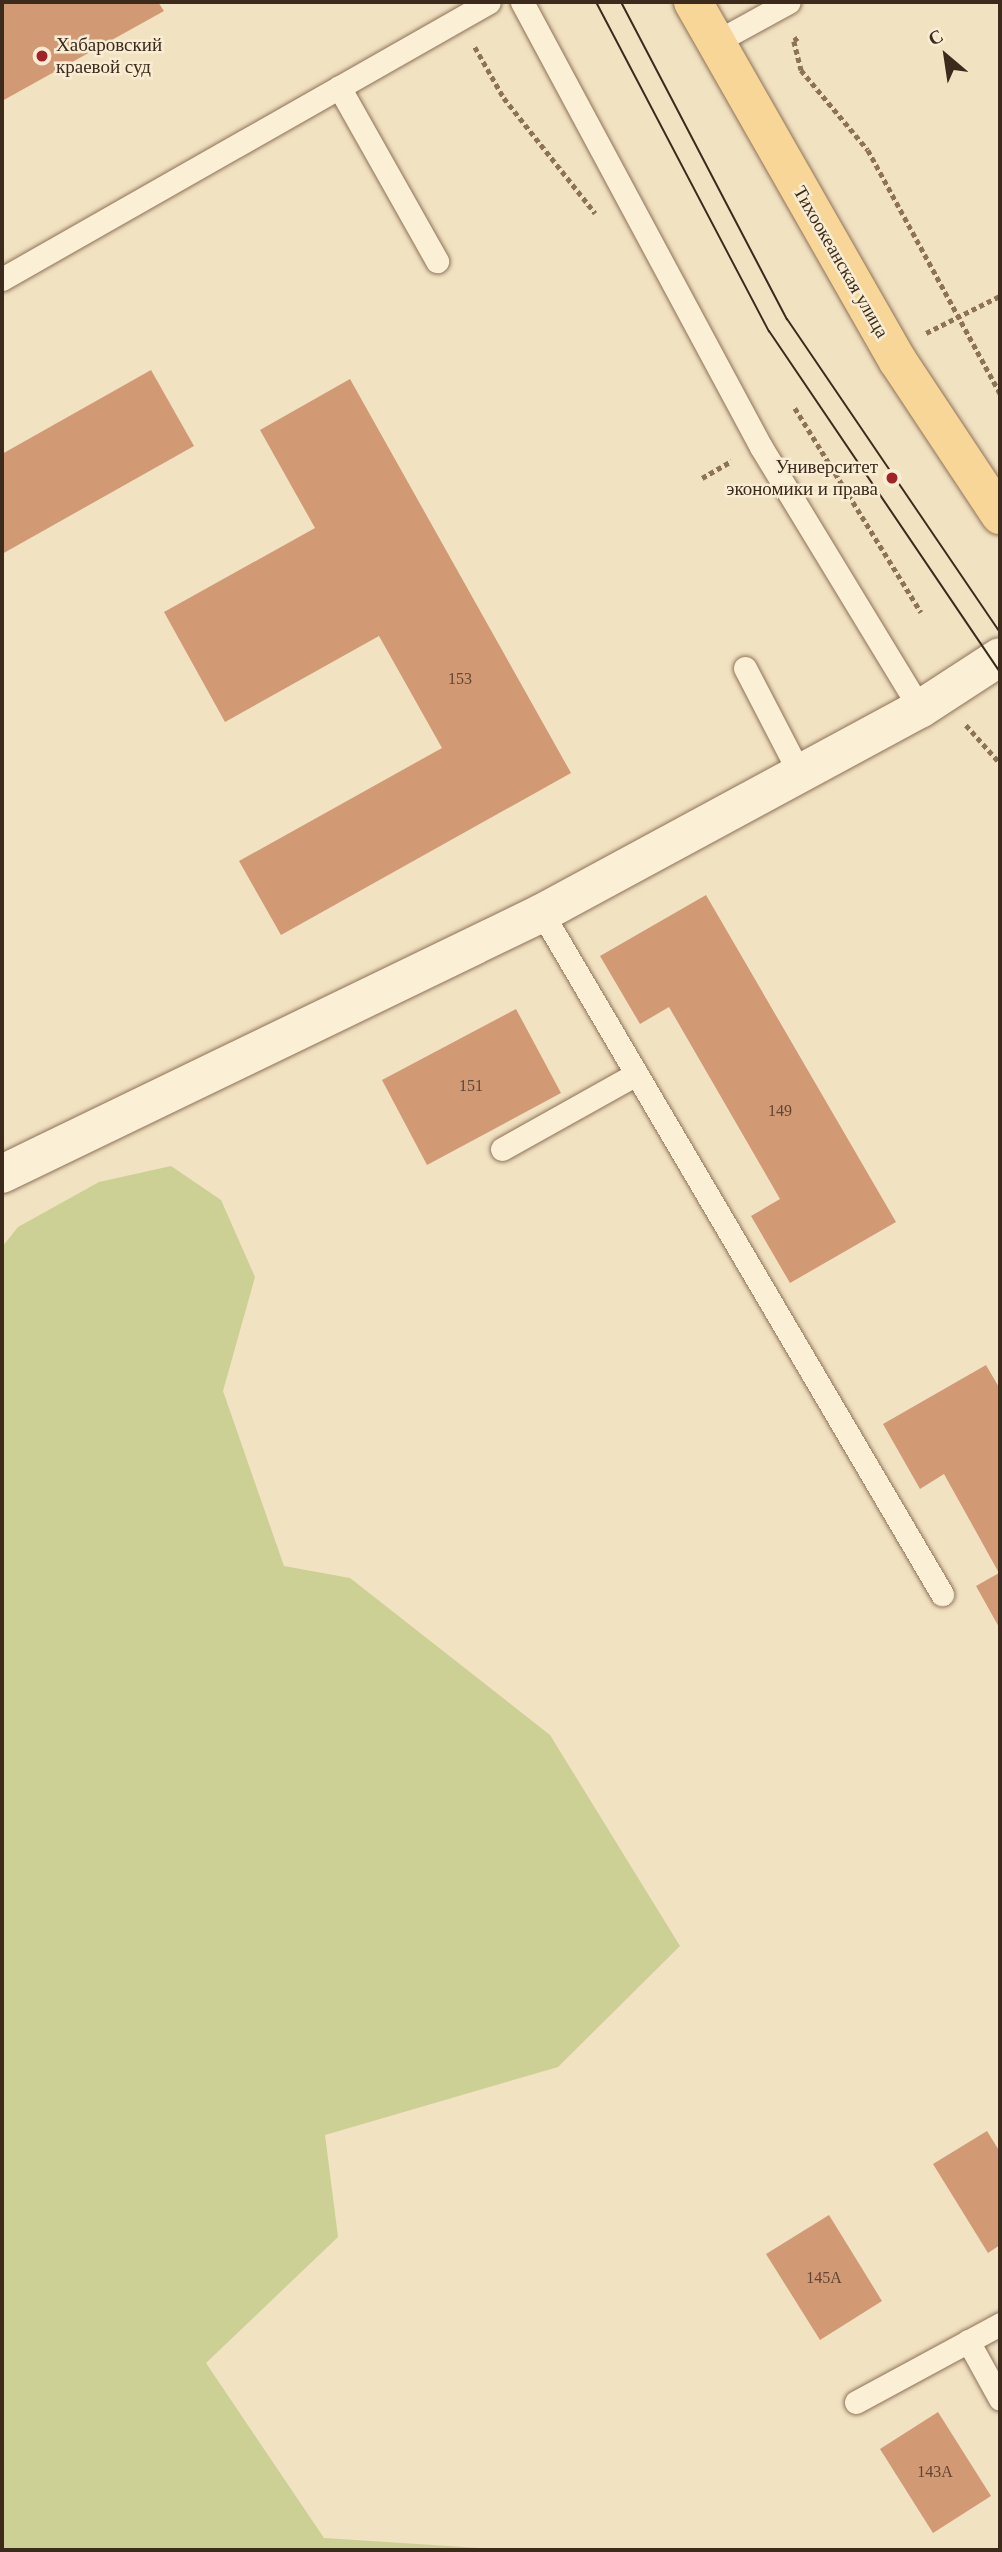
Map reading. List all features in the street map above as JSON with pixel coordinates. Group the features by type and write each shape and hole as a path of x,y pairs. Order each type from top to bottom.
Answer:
{"main road":[{"name":"Тихоокеанская улица","path":"694,2 714,43 898,360 1000,515"}],"street":[{"path":"2,1174 542,913 930,703 1000,656"}],"lane":[{"path":"2,279 489,2"},
{"path":"522,2 761,447 930,703"},
{"path":"714,43 789,2"},
{"path":"339,87 437,261"},
{"path":"745,668 800,775"},
{"path":"542,913 942,1594"},
{"path":"502,1149 636,1074"},
{"path":"856,2402 1000,2324"},
{"path":"968,2341 1000,2399"}],"path":[{"path":"802,34 794,41 801,70 868,150 1000,393"},
{"path":"898,360 925,334 1000,296"},
{"path":"795,408 921,612"},
{"path":"930,703 1000,763"}],"green space":[{"path":"171,1166 221,1200 255,1277 223,1391 284,1566 350,1578 550,1735 680,1946 558,2067 325,2135 338,2237 206,2363 324,2538 510,2550 2,2550 2,1247 18,1227 99,1182"}],"building":[{"name":"Хабаровский краевой суд","path":"2,2 158,2 164,11 2,101"},
{"path":"151,370 194,446 2,554 2,454"},
{"path":"350,379 571,773 281,935 239,861 442,748 379,636 225,722 164,612 315,528 260,430"},
{"path":"706,895 896,1222 790,1283 751,1216 780,1199 669,1007 640,1024 600,956"},
{"path":"516,1009 561,1093 427,1165 382,1080"},
{"path":"986,1365 1000,1389 1000,1629 976,1586 999,1573 944,1474 920,1489 883,1424"},
{"path":"987,2131 1000,2152 1000,2245 988,2253 933,2164"},
{"path":"829,2215 882,2301 820,2340 766,2254"},
{"path":"938,2412 991,2496 933,2533 880,2449"}],"tram line":[{"path":"596,2 769,331 1000,672"},
{"path":"621,2 787,319 1000,632"}],"place":[{"name":"Хабаровский краевой суд","path":"42,56"},
{"name":"Университет экономики и права","path":"892,478"}]}
